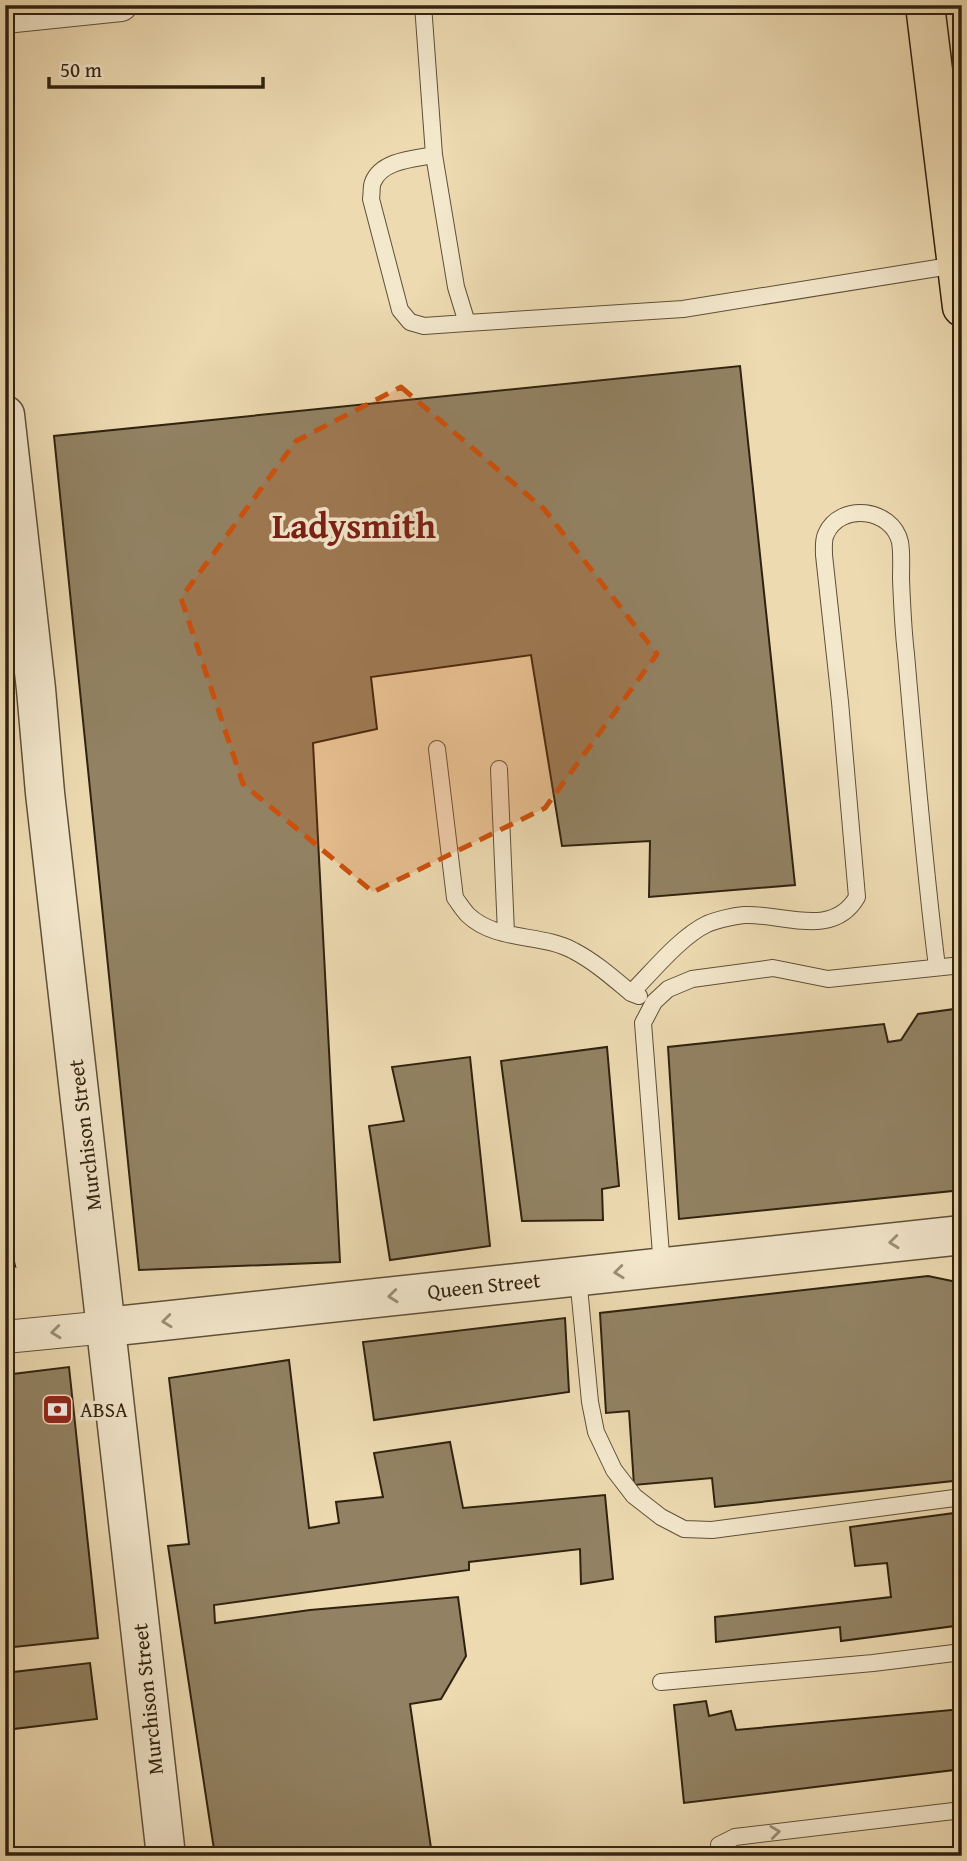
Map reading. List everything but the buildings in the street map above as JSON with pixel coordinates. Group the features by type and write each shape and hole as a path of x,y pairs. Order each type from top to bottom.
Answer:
{"highway":[{"path":"925,5 962,307"}],"street":[{"path":"5,17 121,5"},
{"name":"Murchison Street","path":"5,415 45,793 166,1856"},
{"name":"Queen Street","path":"5,1337 962,1235"}],"lane":[{"path":"423,5 433,155 456,287 467,323"},
{"path":"433,155 399,161 383,169 373,182 371,199 400,310 410,322 424,326 683,309 956,265"},
{"path":"631,993 684,941 707,924 743,915 817,922 839,916 851,908 857,897 824,555 825,536 833,524 844,515 862,513 878,515 891,524 900,541 903,622 926,881 937,967"},
{"path":"437,749 455,898 468,916 485,926 506,933 541,939 573,950 631,993 654,1002"},
{"path":"499,769 506,933"},
{"path":"662,1267 643,1023 654,1002 668,989 692,979 773,968 828,979 962,965"},
{"path":"578,1276 590,1402 596,1432 614,1470 634,1496 661,1517 684,1529 712,1530 962,1497"},
{"path":"661,1682 873,1663 962,1652"},
{"path":"719,1856 719,1845 735,1837 962,1810"}],"highlighted area":[{"path":"401,387 544,509 657,654 545,808 373,892 243,784 181,598 296,441"}],"place":[{"name":"ABSA","path":"57,1410"}],"district":[{"name":"Ladysmith","path":"354,526"}]}
